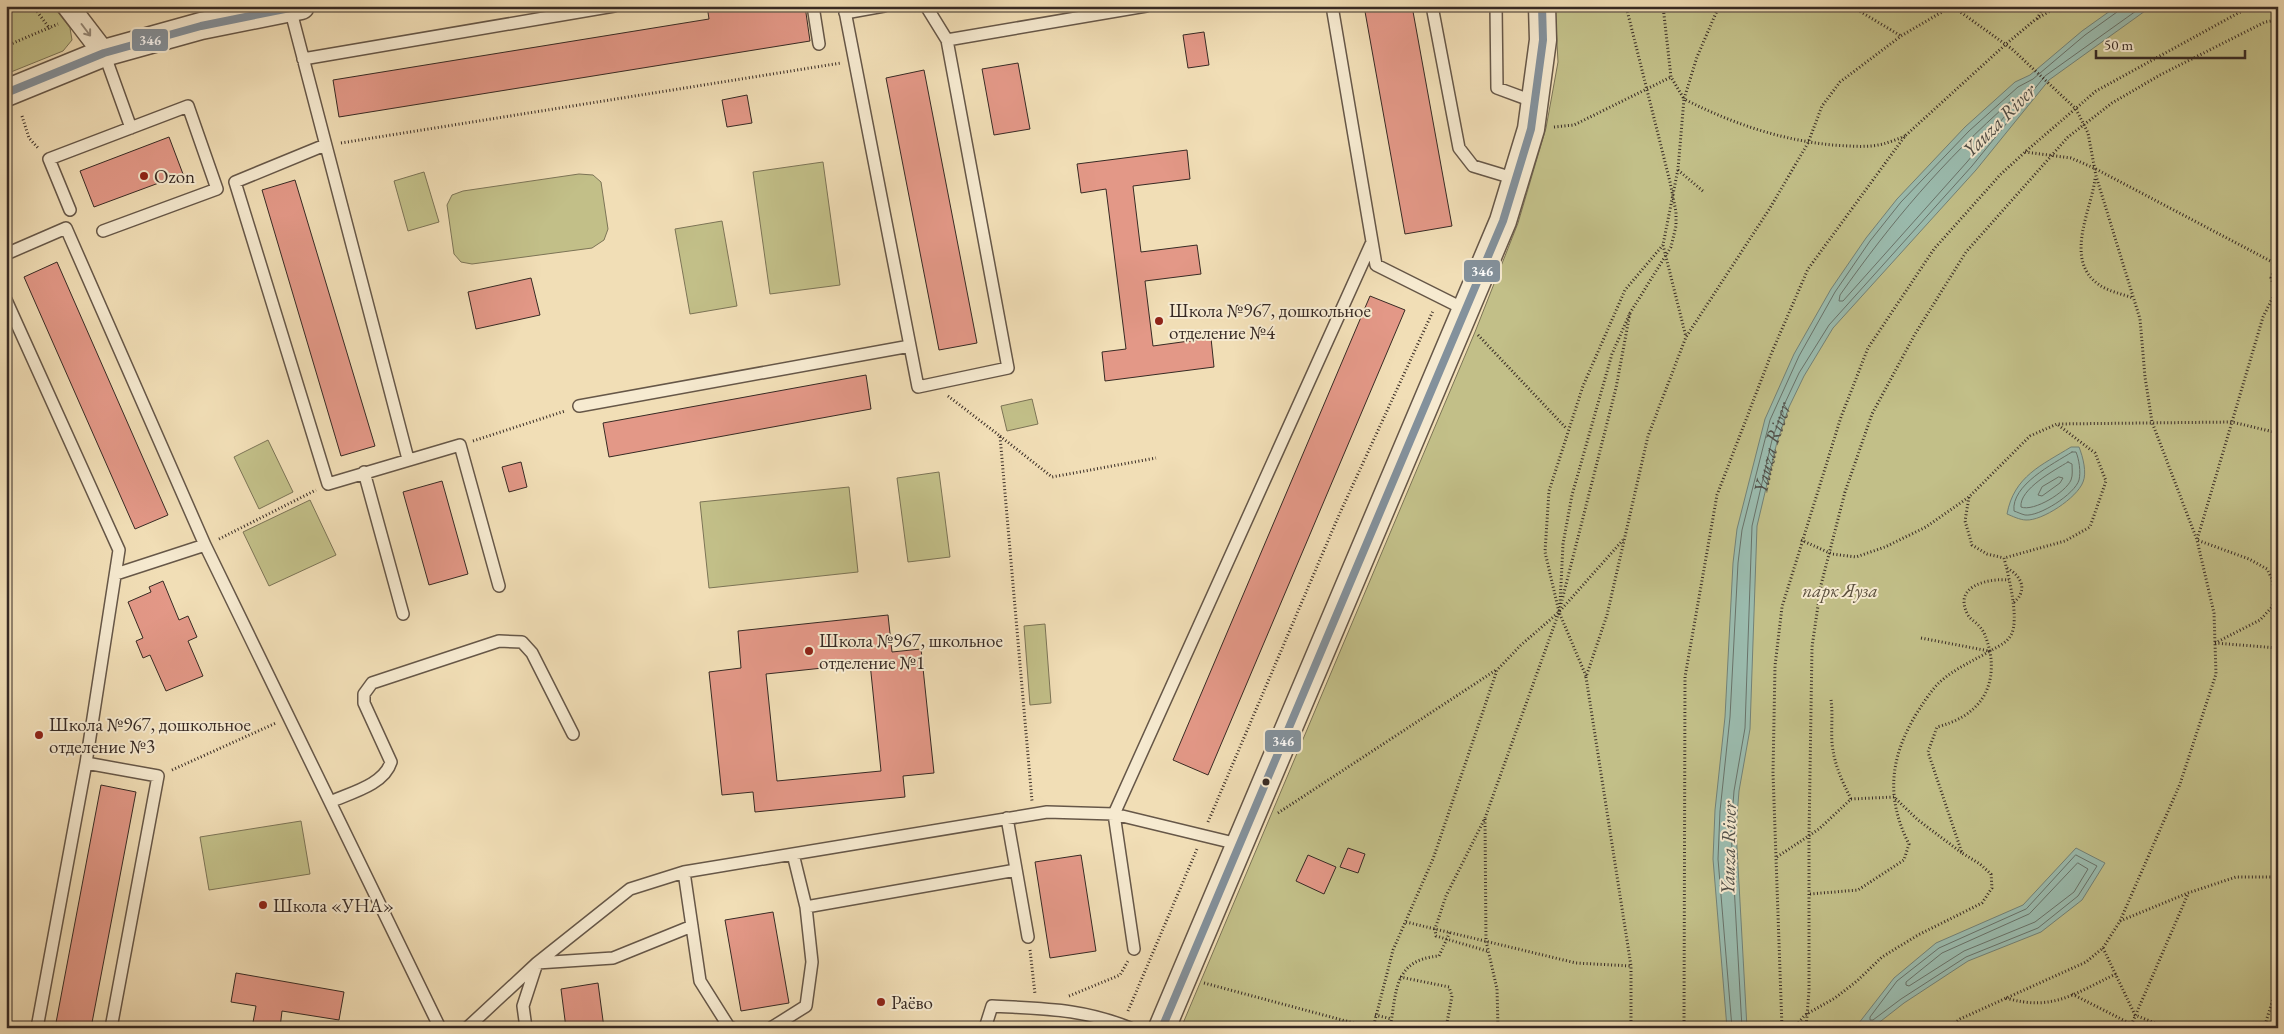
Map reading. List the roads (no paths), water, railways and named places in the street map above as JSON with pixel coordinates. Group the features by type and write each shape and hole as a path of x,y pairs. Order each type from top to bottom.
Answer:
{"street":[{"path":"1162,1028 1238,844 1470,320 1531,128 1543,40 1542,6"},
{"path":"6,93 104,53 201,26 295,7"},
{"path":"65,14 104,53"}],"lane":[{"path":"303,59 614,6"},
{"path":"813,6 819,44"},
{"path":"884,6 844,10 918,386 1008,368 947,40 926,6"},
{"path":"947,40 1146,6"},
{"path":"1332,6 1376,265 1439,297 1470,320"},
{"path":"1432,6 1459,148 1473,166 1516,179"},
{"path":"1496,6 1497,88 1535,102"},
{"path":"295,7 303,59 408,459"},
{"path":"104,53 131,128"},
{"path":"70,210 49,159 188,106 217,189 103,231"},
{"path":"326,145 236,182 328,484 460,445 498,586"},
{"path":"6,254 66,228 205,545 440,1028"},
{"path":"1134,949 1114,814 1372,242"},
{"path":"6,300 120,550 86,763 37,1028"},
{"path":"579,406 910,346"},
{"path":"364,472 403,614"},
{"path":"116,574 205,545"},
{"path":"330,802 381,778 388,771 391,762 364,703 364,694 372,683 499,641 522,642 532,653 573,734"},
{"path":"86,763 158,776 111,1028"},
{"path":"467,1028 537,963 630,889 684,872 1047,812 1114,814 1238,844"},
{"path":"1007,818 1028,937"},
{"path":"771,1028 806,1006 812,962 806,907 793,854"},
{"path":"806,907 1016,870"},
{"path":"684,872 700,981 729,1027 732,1028"},
{"path":"537,963 613,958 692,926"},
{"path":"526,1028 523,1006 537,963"},
{"path":"985,1028 992,1006 1071,1010 1105,1017 1126,1026"}],"water":[{"name":"Yauza River","path":"2117,6 2152,6 2049,80 1976,170 1833,328 1804,376 1789,407 1777,442 1757,526 1750,729 1739,791 1736,830 1747,1028 1727,1028 1713,859 1715,810 1725,717 1733,563 1737,529 1765,419 1794,354 1831,289 1866,238 1897,199 1965,127 2015,82 2030,75 2082,31"},
{"path":"2071,447 2079,447 2085,470 2083,482 2074,495 2041,517 2026,520 2007,514 2016,490 2023,481 2040,466"},
{"path":"2076,848 2105,863 2082,900 2041,932 1968,961 1904,1003 1872,1028 1855,1028 1894,978 1936,943 2023,905"}],"place":[{"name":"Ozon","path":"144,176"},
{"name":"Школа №967, дошкольное отделение №4","path":"1159,321"},
{"name":"Школа №967, школьное отделение №1","path":"809,651"},
{"name":"Школа №967, дошкольное отделение №3","path":"39,735"},
{"name":"Школа «УНА»","path":"263,905"},
{"name":"Раёво","path":"881,1002"}],"park label":[{"name":"парк Яуза","path":"1840,590"}]}
